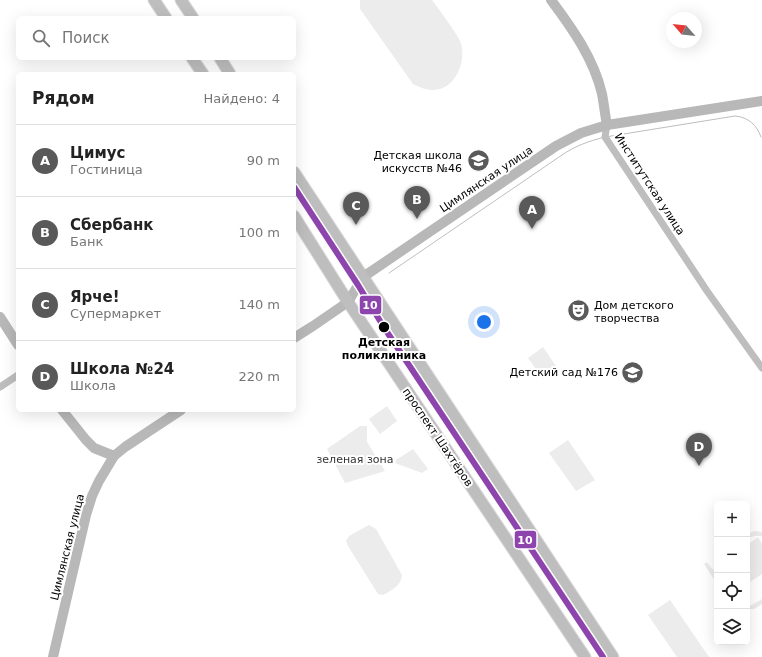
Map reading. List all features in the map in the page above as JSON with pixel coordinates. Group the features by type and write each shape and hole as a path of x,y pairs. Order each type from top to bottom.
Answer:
{"main road":[{"path":"154,0 165,16"},
{"path":"181,0 192,16"},
{"path":"193,60 202,72"},
{"path":"221,60 229,72"},
{"path":"296,175 613,657"},
{"name":"проспект Шахтёров","path":"296,219 348,302 585,657"}],"street":[{"name":"Институтская улица","path":"551,0 574,32 596,72 602,94 607,125 604,137 707,292 762,368"},
{"name":"Цимлянская улица","path":"296,337 348,302 363,277 556,146 581,133 607,125 762,100"},
{"path":"0,317 16,342"},
{"path":"0,387 16,376"},
{"path":"64,412 78,431 94,448 114,456"},
{"name":"Цимлянская улица","path":"53,657 92,496 99,481 114,456 124,447 178,412"}],"green space":[{"path":"360,0 432,0 454,31 462,47 459,69 452,82 440,89 433,90 413,84 360,9"},
{"path":"543,347 558,369 543,379 528,358"},
{"path":"387,406 397,421 380,434 369,419"},
{"name":"зеленая зона","path":"360,426 367,426 367,442 385,471 345,483 327,449"},
{"path":"568,440 595,480 576,491 549,453"},
{"path":"413,449 428,469 422,473 395,463 396,460"},
{"path":"369,525 376,529 402,575 398,585 383,595 378,594 346,541 349,536"},
{"path":"755,531 762,532 762,536 750,537 750,533"},
{"path":"758,537 762,544 762,574 750,582 750,573 750,543"},
{"path":"707,562 713,570 714,567 714,579 704,564"},
{"path":"762,599 762,604 754,609 750,609 750,605"},
{"path":"670,600 709,657 677,657 648,615"}],"tram line":[{"path":"389,273 562,155 588,142 605,137 735,116 744,118 751,122 761,137"}],"transit line":[{"name":"10","path":"296,190 385,329 603,657"}],"place":[{"name":"Детская школа искусств №46","path":"478,161"},
{"name":"Сбербанк","path":"417,219"},
{"name":"Ярче!","path":"356,225"},
{"name":"Цимус","path":"532,229"},
{"name":"Дом детского творчества","path":"578,311"},
{"name":"Детская поликлиника","path":"384,327"},
{"name":"Детский сад №176","path":"633,372"},
{"name":"Школа №24","path":"699,466"}]}
